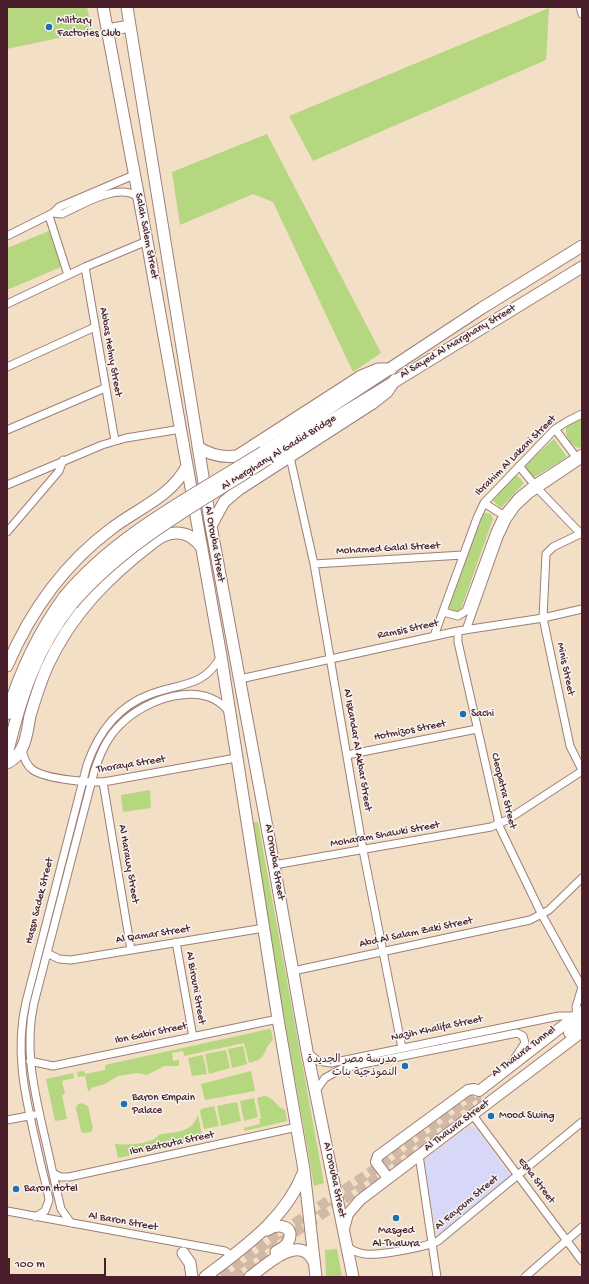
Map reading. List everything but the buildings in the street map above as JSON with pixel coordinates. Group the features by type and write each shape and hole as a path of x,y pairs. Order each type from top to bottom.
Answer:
{"main road":[{"name":"Salah Salem Street","path":"103,7 187,466"},
{"name":"Salah Salem Street","path":"127,7 198,447"},
{"path":"107,30 130,26"},
{"name":"Al Sayed Al Marghany Street","path":"198,447 208,453 218,456 231,457 242,452 361,376 378,369 391,369 487,305 582,246"},
{"name":"Al Sayed Al Marghany Street","path":"211,526 224,502 238,490 373,403 387,392 395,380 582,267"},
{"path":"402,362 408,372"},
{"name":"Al Merghany Al Gadid Bridge","path":"7,714 25,662 42,630 74,586 105,555 141,529 391,369"},
{"name":"Al Merghany Al Gadid Bridge","path":"7,755 24,690 40,651 63,615 95,578 145,536 395,380"},
{"name":"Al Orouba Street","path":"198,447 211,526 307,1051 353,1277"},
{"path":"242,452 245,468 255,479"},
{"path":"8,659 38,607 66,570 105,533 170,490 187,466"},
{"name":"Al Orouba Street","path":"187,466 221,656 278,1019 304,1170 316,1277"},
{"path":"7,763 17,756 22,748 41,681 55,651 72,623 92,597 113,574 165,535 169,528 169,516 162,507 150,504"},
{"path":"165,535 183,533 194,539 202,549"},
{"name":"Al Thawra Street","path":"480,1095 510,1067 579,1017"},
{"name":"Al Thawra Tunnel","path":"480,1095 579,1017"},
{"name":"Al Thawra Street","path":"344,1229 346,1218 354,1205 582,1032"},
{"path":"388,1178 376,1162 378,1156 468,1090 474,1089 480,1095"},
{"path":"205,1277 262,1232 288,1202 304,1170"},
{"path":"262,1232 279,1225 286,1228 289,1234 287,1244 274,1253 269,1263"},
{"path":"250,1277 269,1263 288,1252 296,1250 306,1252 314,1262"},
{"path":"183,1253 191,1266 192,1277"}],"street":[{"path":"580,7 582,14"},
{"path":"7,236 51,214 59,207 134,175"},
{"path":"51,214 62,214 118,191 131,193 138,197"},
{"path":"51,214 68,275"},
{"path":"7,304 85,267 147,241"},
{"name":"Abbas Helmy Street","path":"85,267 115,441"},
{"path":"7,367 95,327"},
{"path":"7,430 105,388"},
{"name":"Ibrahim Al Lakani Street","path":"434,636 463,555 484,503 555,429 568,420 582,414"},
{"path":"7,485 63,460 115,441 181,429"},
{"path":"443,612 458,616 466,611 495,532 503,515 518,497 580,456 555,429"},
{"name":"Al Iskandar Al Akbar Street","path":"290,456 314,564 363,850 402,1048"},
{"path":"7,532 56,475 63,460"},
{"path":"519,466 581,533"},
{"path":"466,630 503,526 516,507 536,486"},
{"path":"484,503 503,515"},
{"name":"Minis Street","path":"581,533 553,547 546,554 543,618 570,746 582,770"},
{"name":"Mohamed Galal Street","path":"314,564 463,555"},
{"name":"Ramsis Street","path":"240,679 458,631 543,618 582,609"},
{"name":"Cleopatra Street","path":"458,631 458,642 499,824 542,915 582,987 576,1007 579,1017"},
{"name":"Hassn Sadek Street","path":"35,1217 44,1211 49,1200 30,1116 20,1062 22,1022 88,761 97,742 119,713 150,694 197,681 214,668 221,656"},
{"name":"Hassn Sadek Street","path":"71,1223 62,1211 39,1114 30,1061 29,1042 33,1010 91,782 99,757 110,736 126,718 147,705 169,698 198,694 218,700 230,714"},
{"name":"Hotmizos Street","path":"347,755 477,729"},
{"name":"Thoraya Street","path":"22,748 26,761 34,771 82,782 103,782 236,758"},
{"name":"Moharam Shawki Street","path":"274,865 486,828 499,824 582,770"},
{"name":"Al Harawy Street","path":"103,782 132,950"},
{"path":"542,915 580,883"},
{"name":"Abd Al Salam Zaki Street","path":"293,971 527,921 542,915"},
{"name":"Al Qamar Street","path":"47,953 56,958 69,960 264,928"},
{"name":"Al Birouni Street","path":"176,942 193,1037"},
{"name":"Nazih Khalifa Street","path":"307,1051 316,1060 329,1063 559,1016 579,1017"},
{"name":"Ibn Gabir Street","path":"30,1061 53,1066 278,1019"},
{"name":"Nazih Khalifa Street","path":"315,1092 325,1078 340,1069 517,1033 523,1036 525,1043 512,1060 510,1067"},
{"path":"434,1041 436,1049"},
{"path":"7,1120 39,1114"},
{"name":"Esna Street","path":"472,1114 582,1261"},
{"name":"Al Fayoum Street","path":"348,1247 357,1252 367,1254 432,1244 443,1238 582,1122"},
{"name":"Ibn Batouta Street","path":"53,1173 60,1177 70,1177 297,1127"},
{"path":"419,1155 437,1277"},
{"name":"Al Baron Street","path":"7,1212 225,1251 233,1256"},
{"path":"525,1277 582,1227"}],"shaded area":[{"path":"469,1126 476,1128 511,1176 440,1234 436,1232 424,1160"}],"green space":[{"name":"Military Factories Club","path":"7,7 87,7 92,31 7,49"},
{"path":"549,8 546,60 313,161 289,116"},
{"path":"267,134 381,353 353,372 273,202 253,194 180,225 172,172"},
{"path":"49,231 61,267 7,290 7,248"},
{"path":"582,419 582,447 579,448 573,445 568,439 566,429 567,426"},
{"path":"554,439 567,457 533,478 524,466"},
{"path":"516,474 524,483 501,508 492,500"},
{"path":"485,513 491,514 493,519 461,609 456,613 450,611 449,605 482,515"},
{"path":"150,790 151,808 123,812 121,795"},
{"path":"258,822 324,1183 314,1186 250,823"},
{"path":"269,1029 271,1030 273,1040 260,1059 249,1063 244,1043 184,1056 183,1051 172,1053 173,1061 179,1060 179,1066 164,1066 147,1075 137,1073 118,1076 105,1084 91,1088 91,1090 88,1091 85,1076 78,1077 77,1072 84,1071 85,1074 105,1070 105,1065"},
{"path":"243,1046 247,1064 232,1068 228,1049"},
{"path":"226,1050 230,1068 209,1074 205,1054"},
{"path":"203,1055 207,1074 192,1076 188,1058"},
{"path":"251,1071 255,1091 205,1100 201,1084"},
{"path":"73,1073 74,1078 62,1081 65,1094 62,1095 67,1119 55,1121 46,1079"},
{"path":"264,1096 270,1098 279,1107 285,1110 287,1121 245,1131 244,1128 260,1124 259,1119 261,1118 257,1098"},
{"path":"254,1098 258,1117 244,1121 240,1101"},
{"path":"237,1102 241,1121 221,1126 217,1106"},
{"path":"81,1103 88,1106 93,1128 91,1132 84,1133 81,1131 76,1109 77,1105"},
{"path":"214,1106 219,1126 204,1129 200,1112 201,1109"},
{"path":"198,1115 203,1140 118,1158 115,1144 143,1143 161,1134 174,1133 184,1130 192,1125"},
{"path":"337,1249 342,1277 326,1277 325,1250"}],"tunnel":[{"path":"222,1277 277,1235 387,1161 479,1091"},
{"path":"234,1277 282,1241 391,1168 482,1099"}],"place":[{"name":"Military Factories Club","path":"49,27"},
{"name":"Sachi","path":"463,714"},
{"name":"مدرسة مصر الجديدة النموذجية بنات","path":"405,1066"},
{"name":"Baron Empain Palace","path":"124,1104"},
{"name":"Mood Swing","path":"491,1116"},
{"name":"Baron Hotel","path":"16,1189"},
{"name":"Masged Al-Thawra","path":"396,1218"}]}
